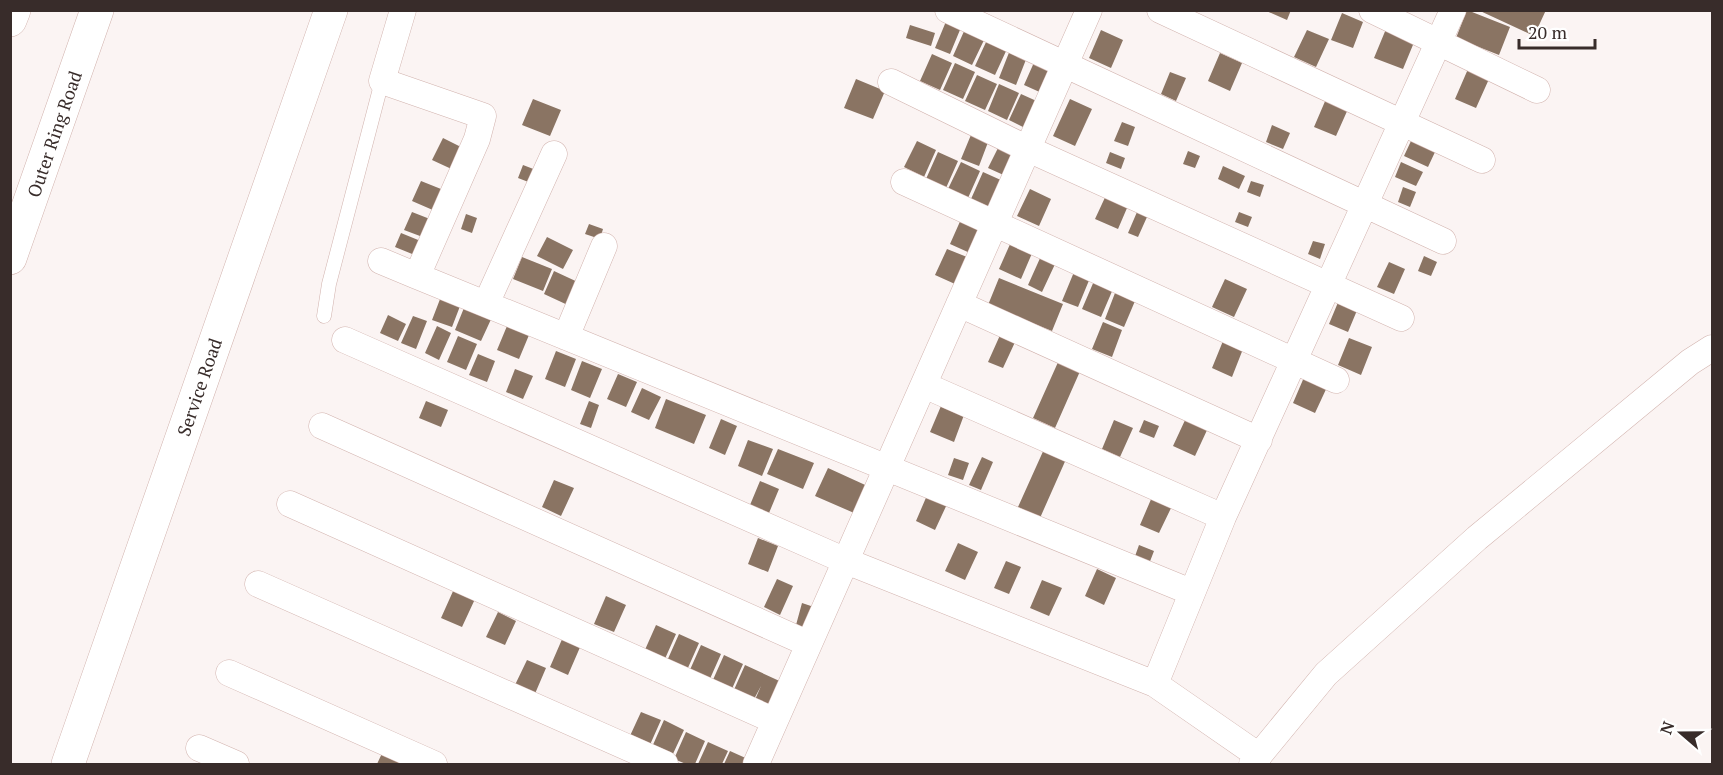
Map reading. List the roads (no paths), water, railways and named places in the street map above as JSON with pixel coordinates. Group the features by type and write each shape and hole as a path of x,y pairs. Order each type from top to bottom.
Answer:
{"main road":[{"path":"10,20 14,10"},
{"name":"Outer Ring Road","path":"10,258 97,10"},
{"name":"Service Road","path":"68,765 331,10"}],"street":[{"path":"403,10 382,81 483,116 477,139 417,276"},
{"path":"948,10 1363,206 1443,241"},
{"path":"756,765 1089,10"},
{"path":"1160,10 1482,160"},
{"path":"1371,10 1537,90"},
{"path":"1155,684 1223,517 1453,10"},
{"path":"891,82 1028,149 1401,318"},
{"path":"486,304 554,154"},
{"path":"904,182 1336,380"},
{"path":"566,337 604,246"},
{"path":"381,261 1191,592"},
{"path":"959,304 1259,440"},
{"path":"345,340 846,561 1155,684 1256,760 1326,674 1477,538 1690,362 1713,348"},
{"path":"924,385 1223,517"},
{"path":"322,426 809,644"},
{"path":"290,504 775,721"},
{"path":"258,584 665,765"},
{"path":"229,673 434,765"},
{"path":"199,748 236,765"}],"lane":[{"path":"324,315 329,284 382,81"}]}
